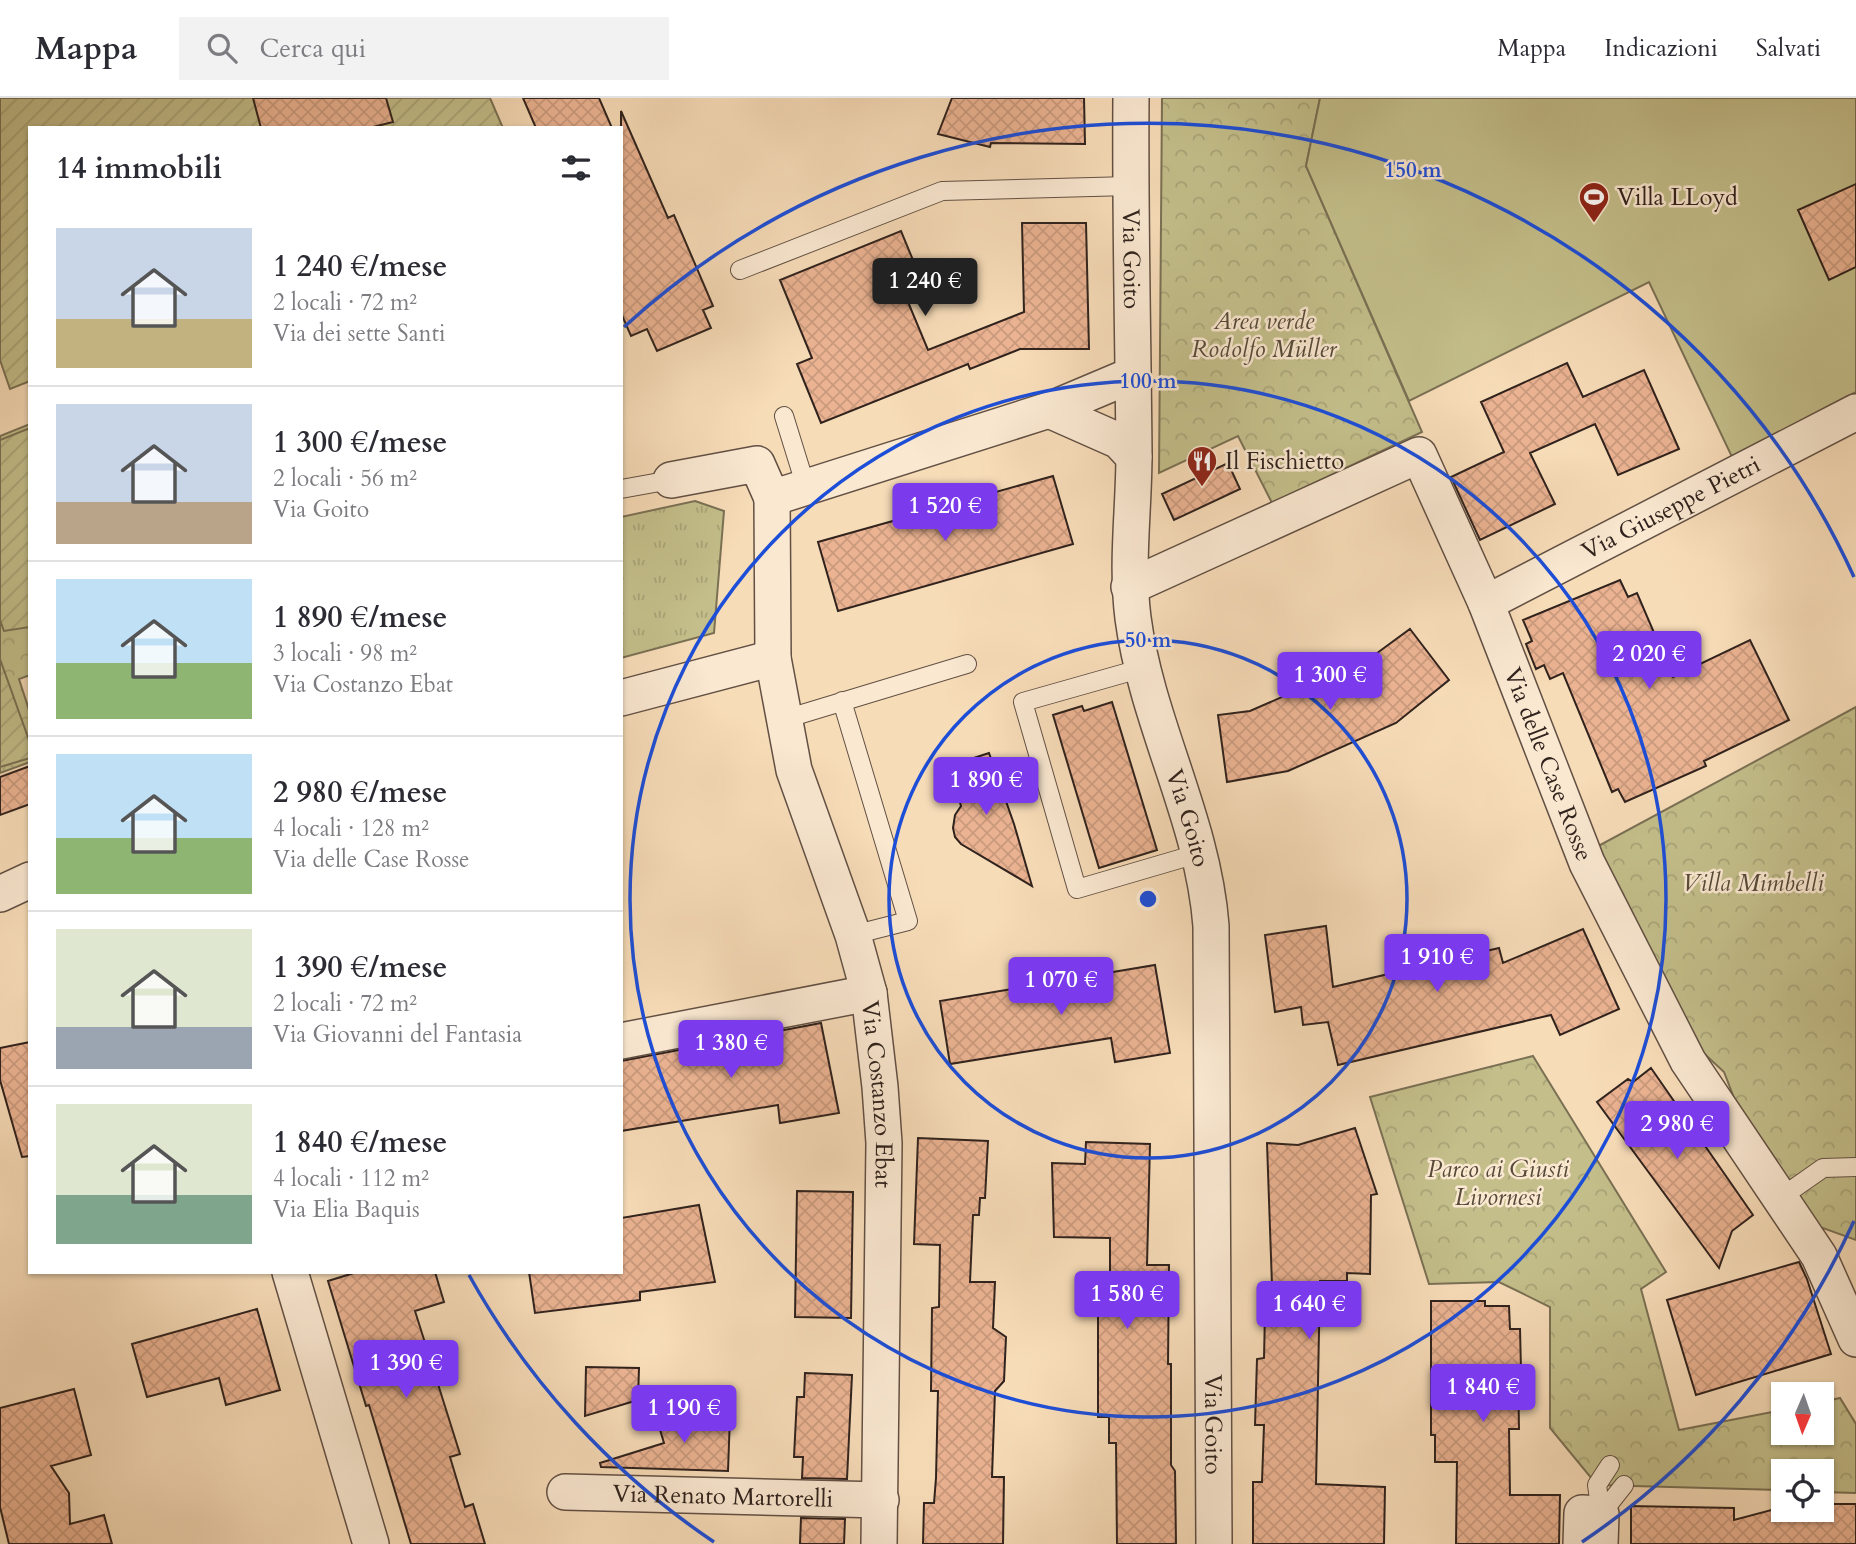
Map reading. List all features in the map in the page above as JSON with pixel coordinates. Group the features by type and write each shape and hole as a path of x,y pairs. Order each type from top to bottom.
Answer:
{"street":[{"name":"Via Goito","path":"1131,98 1134,457 1127,625 1143,668 1200,853 1209,892 1214,1544"},
{"path":"671,480 757,464 772,498 1049,410 1132,375"},
{"path":"1049,410 1119,441 1134,457"},
{"name":"Via Giuseppe Pietri","path":"1486,603 1856,412"},
{"name":"Via delle Case Rosse","path":"1129,587 1419,455 1486,603 1587,863 1688,1061 1819,1256 1856,1339"},
{"name":"Via Costanzo Ebat","path":"772,498 773,658 794,770 853,935 869,993 880,1087 884,1143 879,1544"},
{"path":"623,697 773,658"},
{"path":"0,894 28,881"},
{"path":"623,1041 869,993"},
{"path":"291,1274 371,1544"},
{"name":"Via Renato Martorelli","path":"565,1492 881,1500"},
{"path":"1581,1544 1582,1513 1601,1529"}],"lane":[{"path":"740,270 942,191 1130,186"},
{"path":"784,416 806,487"},
{"path":"623,489 671,480"},
{"path":"785,719 967,664"},
{"path":"1143,668 1023,702 1077,888 1200,853"},
{"path":"842,701 908,921 853,935"},
{"path":"1780,1198 1823,1168 1856,1167"},
{"path":"1601,1529 1597,1485 1610,1465"},
{"path":"1601,1529 1624,1485"}],"green space":[{"path":"0,98 490,98 502,126 28,126 28,382 10,389 0,360"},
{"name":"Area verde Rodolfo Müller","path":"1162,98 1320,98 1306,166 1422,432 1272,503 1238,436 1159,473"},
{"name":"Villa LLoyd","path":"1320,98 1856,98 1856,392 1732,457 1649,282 1409,401 1306,166"},
{"path":"28,425 28,676 19,679 28,707 28,763 0,773 0,436"},
{"path":"28,429 28,627 4,631 0,620 0,440"},
{"path":"695,501 724,511 714,633 623,657 623,517"},
{"path":"0,659 28,737 28,759 0,767"},
{"name":"Villa Mimbelli","path":"1856,707 1856,1240 1806,1222 1758,1160 1724,1072 1649,1002 1589,851"},
{"name":"Parco ai Giusti Livornesi","path":"1533,1056 1666,1272 1641,1289 1679,1430 1771,1412 1771,1446 1834,1446 1834,1399 1840,1398 1856,1424 1856,1493 1834,1492 1834,1459 1771,1459 1771,1490 1597,1485 1550,1428 1550,1307 1499,1282 1429,1284 1370,1097"}],"building":[{"path":"253,98 386,98 393,122 377,126 260,126"},
{"path":"523,98 599,98 611,126 535,126"},
{"path":"952,98 1084,98 1085,144 991,143 990,147 938,134"},
{"path":"621,111 668,218 674,215 713,306 703,310 711,328 657,351 647,329 631,336 623,318"},
{"path":"1856,184 1856,267 1829,280 1798,210"},
{"path":"1022,223 1086,223 1089,349 1020,349 970,369 968,364 821,423 797,364 812,358 780,280 901,231 927,294 908,302 928,350 1024,312"},
{"path":"1567,363 1583,397 1644,370 1679,449 1618,475 1595,424 1530,453 1555,504 1480,540 1451,477 1504,452 1481,402"},
{"path":"1228,463 1240,489 1174,520 1162,494"},
{"path":"1053,476 1073,544 838,611 818,542"},
{"path":"1620,580 1628,597 1637,593 1673,677 1750,640 1789,720 1704,761 1706,766 1625,802 1618,789 1612,792 1563,673 1550,679 1544,665 1536,669 1526,644 1532,641 1523,620"},
{"path":"1410,629 1449,680 1396,723 1288,771 1227,782 1218,715 1250,711 1369,659"},
{"path":"1112,702 1157,850 1099,868 1053,715 1082,706 1084,711"},
{"path":"989,753 1032,886 961,844 955,837 955,815 961,806 949,766"},
{"path":"28,767 28,805 0,815 0,777"},
{"path":"1326,926 1333,987 1499,948 1503,963 1583,929 1619,1009 1560,1035 1551,1015 1338,1065 1328,1022 1303,1025 1301,1007 1275,1012 1265,935"},
{"path":"1155,965 1170,1053 1115,1062 1111,1038 950,1064 940,1001"},
{"path":"821,1023 839,1113 780,1123 778,1105 623,1131 623,1061"},
{"path":"28,1042 28,1156 22,1157 0,1080 0,1048"},
{"path":"1651,1068 1753,1215 1732,1231 1719,1268 1597,1102 1628,1079 1633,1082"},
{"path":"1355,1128 1377,1194 1371,1195 1370,1274 1347,1273 1347,1281 1320,1281 1316,1484 1385,1487 1384,1544 1253,1544 1253,1482 1262,1482 1264,1425 1255,1425 1257,1359 1264,1358 1265,1313 1273,1314 1267,1143 1298,1145"},
{"path":"918,1138 988,1141 985,1198 980,1198 979,1215 973,1215 970,1282 995,1282 993,1328 1006,1337 1004,1381 995,1391 992,1477 1004,1477 1003,1544 923,1544 924,1503 934,1503 936,1478 938,1391 931,1391 932,1308 939,1307 940,1245 914,1244"},
{"path":"1086,1142 1150,1144 1147,1265 1169,1265 1168,1364 1171,1364 1171,1465 1175,1471 1176,1544 1117,1544 1116,1443 1109,1443 1109,1417 1098,1417 1098,1290 1110,1290 1110,1238 1054,1237 1052,1163 1085,1164"},
{"path":"797,1191 853,1192 851,1318 795,1317"},
{"path":"699,1205 715,1282 640,1292 640,1300 535,1313 529,1274 623,1274 623,1218"},
{"path":"1799,1262 1831,1354 1696,1395 1667,1300"},
{"path":"351,1274 436,1274 444,1302 415,1311 460,1454 450,1457 465,1507 473,1504 485,1544 411,1544 328,1281"},
{"path":"1431,1301 1485,1301 1485,1306 1509,1306 1510,1329 1520,1329 1521,1370 1518,1371 1519,1429 1509,1429 1510,1495 1560,1495 1559,1544 1456,1544 1457,1462 1435,1462 1435,1435 1431,1435"},
{"path":"257,1309 280,1390 226,1405 219,1378 147,1397 132,1344"},
{"path":"586,1367 639,1368 638,1400 585,1416"},
{"path":"805,1373 852,1375 847,1479 802,1478 803,1457 794,1457 797,1397 804,1397"},
{"path":"74,1389 91,1455 51,1466 69,1493 70,1524 104,1515 112,1544 9,1544 0,1507 0,1408"},
{"path":"655,1413 730,1416 728,1471 601,1467 600,1463 664,1443"},
{"path":"1834,1504 1856,1504 1856,1544 1631,1544 1631,1506 1734,1508 1734,1520 1771,1510 1771,1522 1834,1522"},
{"path":"801,1518 845,1519 844,1544 800,1544"}],"place":[{"name":"Villa LLoyd","path":"1594,224"},
{"name":"Il Fischietto","path":"1202,488"}]}
